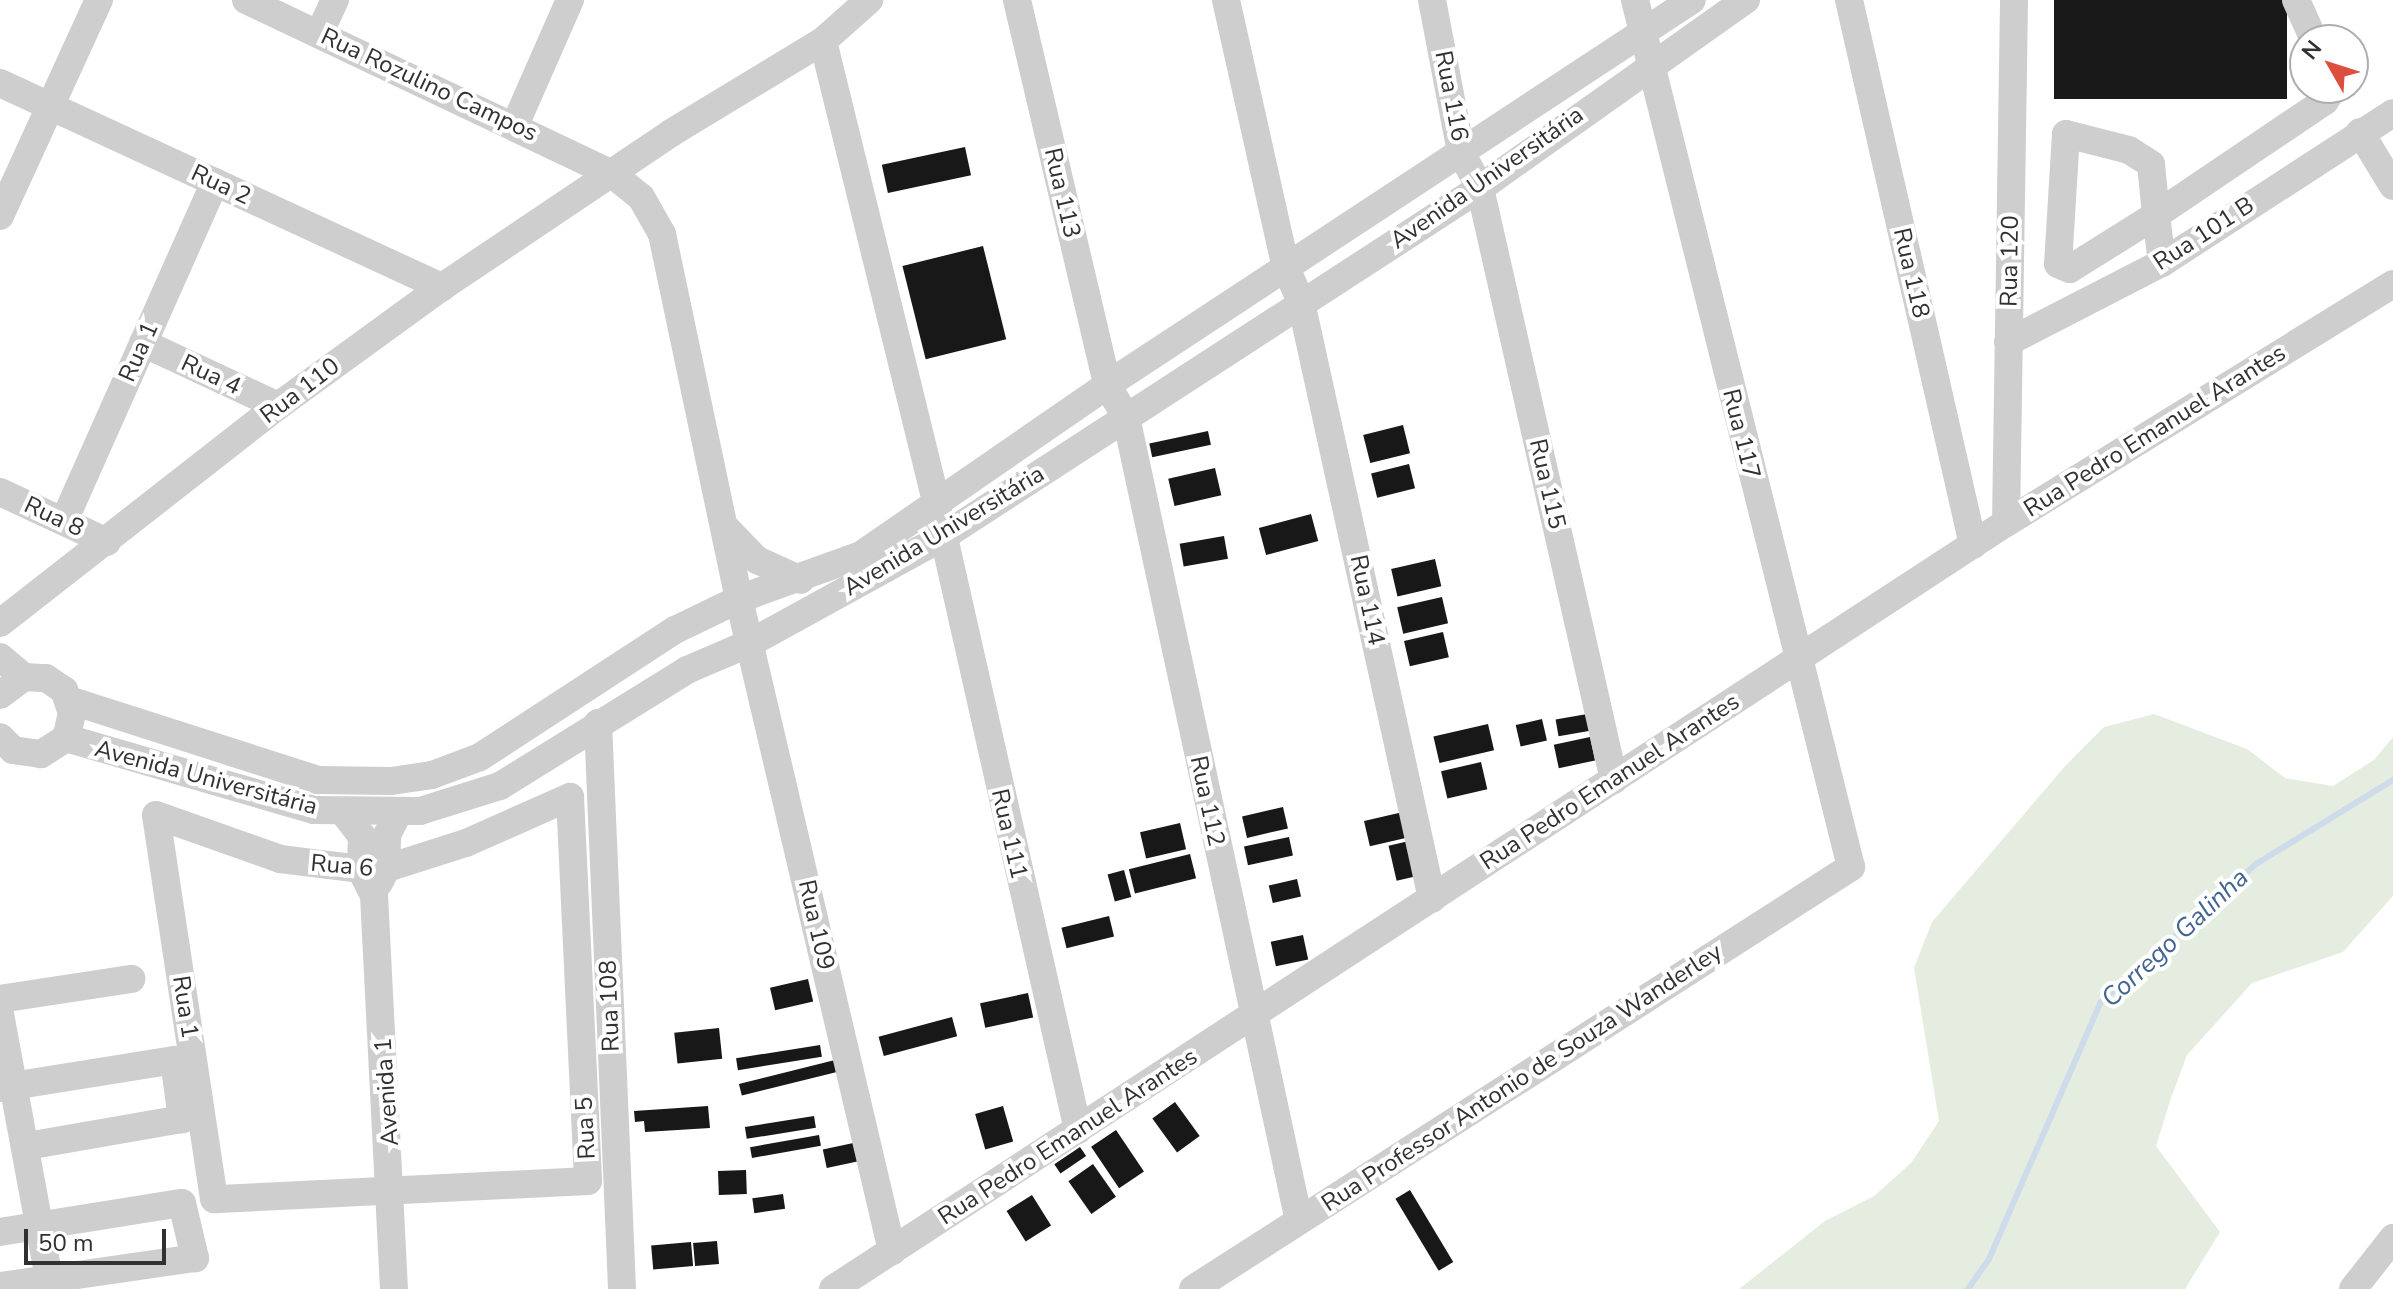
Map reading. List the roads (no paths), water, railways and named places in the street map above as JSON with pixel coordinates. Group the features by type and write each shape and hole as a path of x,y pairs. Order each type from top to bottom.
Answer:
{"street":[{"path":"0,216 99,0"},
{"name":"Rua Rozulino Campos","path":"246,0 611,173"},
{"path":"319,34 335,0"},
{"path":"515,125 570,0"},
{"name":"Rua 110","path":"0,623 278,406 442,287 611,173 823,41 869,0"},
{"name":"Rua 113","path":"1017,0 1107,385"},
{"path":"1226,0 1286,268 1301,302"},
{"name":"Rua 116","path":"1432,0 1461,152 1480,188"},
{"name":"Rua 117","path":"1635,0 1851,867"},
{"name":"Avenida Universitária","path":"69,700 318,780 391,781 432,775 480,757 655,644 739,599 801,580 861,555 1107,385 1692,0"},
{"name":"Avenida Universitária","path":"66,738 314,810 420,811 500,786 681,674 750,643 941,538 1480,188 1649,65 1746,0"},
{"name":"Rua 118","path":"1849,0 1973,545"},
{"name":"Rua 120","path":"2006,523 2014,0"},
{"path":"2296,0 2307,24"},
{"path":"823,41 936,502 941,538"},
{"name":"Rua 2","path":"0,83 442,287"},
{"path":"2162,263 2156,215 2151,164 2142,155 2066,134 2058,264 2070,269 2156,215 2321,104"},
{"name":"Rua 101 B","path":"2008,342 2162,263 2393,113"},
{"path":"2360,132 2393,186"},
{"path":"562,206 576,181 572,153"},
{"path":"611,173 641,197 662,234 739,599"},
{"name":"Rua 1","path":"64,521 215,182"},
{"name":"Rua 115","path":"1480,188 1614,780"},
{"name":"Rua Pedro Emanuel Arantes","path":"833,1289 2006,523 2393,284"},
{"name":"Rua 114","path":"1301,302 1432,899"},
{"name":"Rua 4","path":"143,343 278,406"},
{"name":"Rua 112","path":"1107,385 1126,417 1252,1016 1299,1221"},
{"name":"Rua 8","path":"0,492 107,542"},
{"path":"724,525 757,560 801,580"},
{"name":"Rua 111","path":"941,538 1078,1130"},
{"name":"Rua 109","path":"739,599 892,1251"},
{"path":"655,644 681,674"},
{"path":"0,657 24,677 0,695"},
{"name":"Avenida Universitária","path":"1,739 27,754 55,748 66,738 71,726 69,700 56,683 24,677"},
{"name":"Rua 108","path":"598,723 622,1289"},
{"name":"Rua 6","path":"156,815 280,859 374,878 466,843 570,797"},
{"name":"Rua 5","path":"214,1199 588,1181 570,797"},
{"path":"374,878 387,835 399,811"},
{"path":"343,812 362,836 374,878"},
{"name":"Rua 1","path":"156,815 214,1199"},
{"name":"Rua Professor Antonio de Souza Wanderley","path":"1193,1289 1851,867"},
{"name":"Avenida 1","path":"374,878 393,1190 394,1289"},
{"path":"0,999 131,979"},
{"path":"0,1014 8,1086 28,1146 38,1226 50,1284"},
{"path":"8,1086 174,1060 182,1119 28,1146"},
{"path":"0,1232 182,1203 195,1258 50,1284 0,1286"},
{"path":"2369,1282 2393,1238"}],"waterway":[{"name":"Corrego Galinha","path":"1968,1289 1989,1259 2101,1002 2256,864 2393,780"}]}
